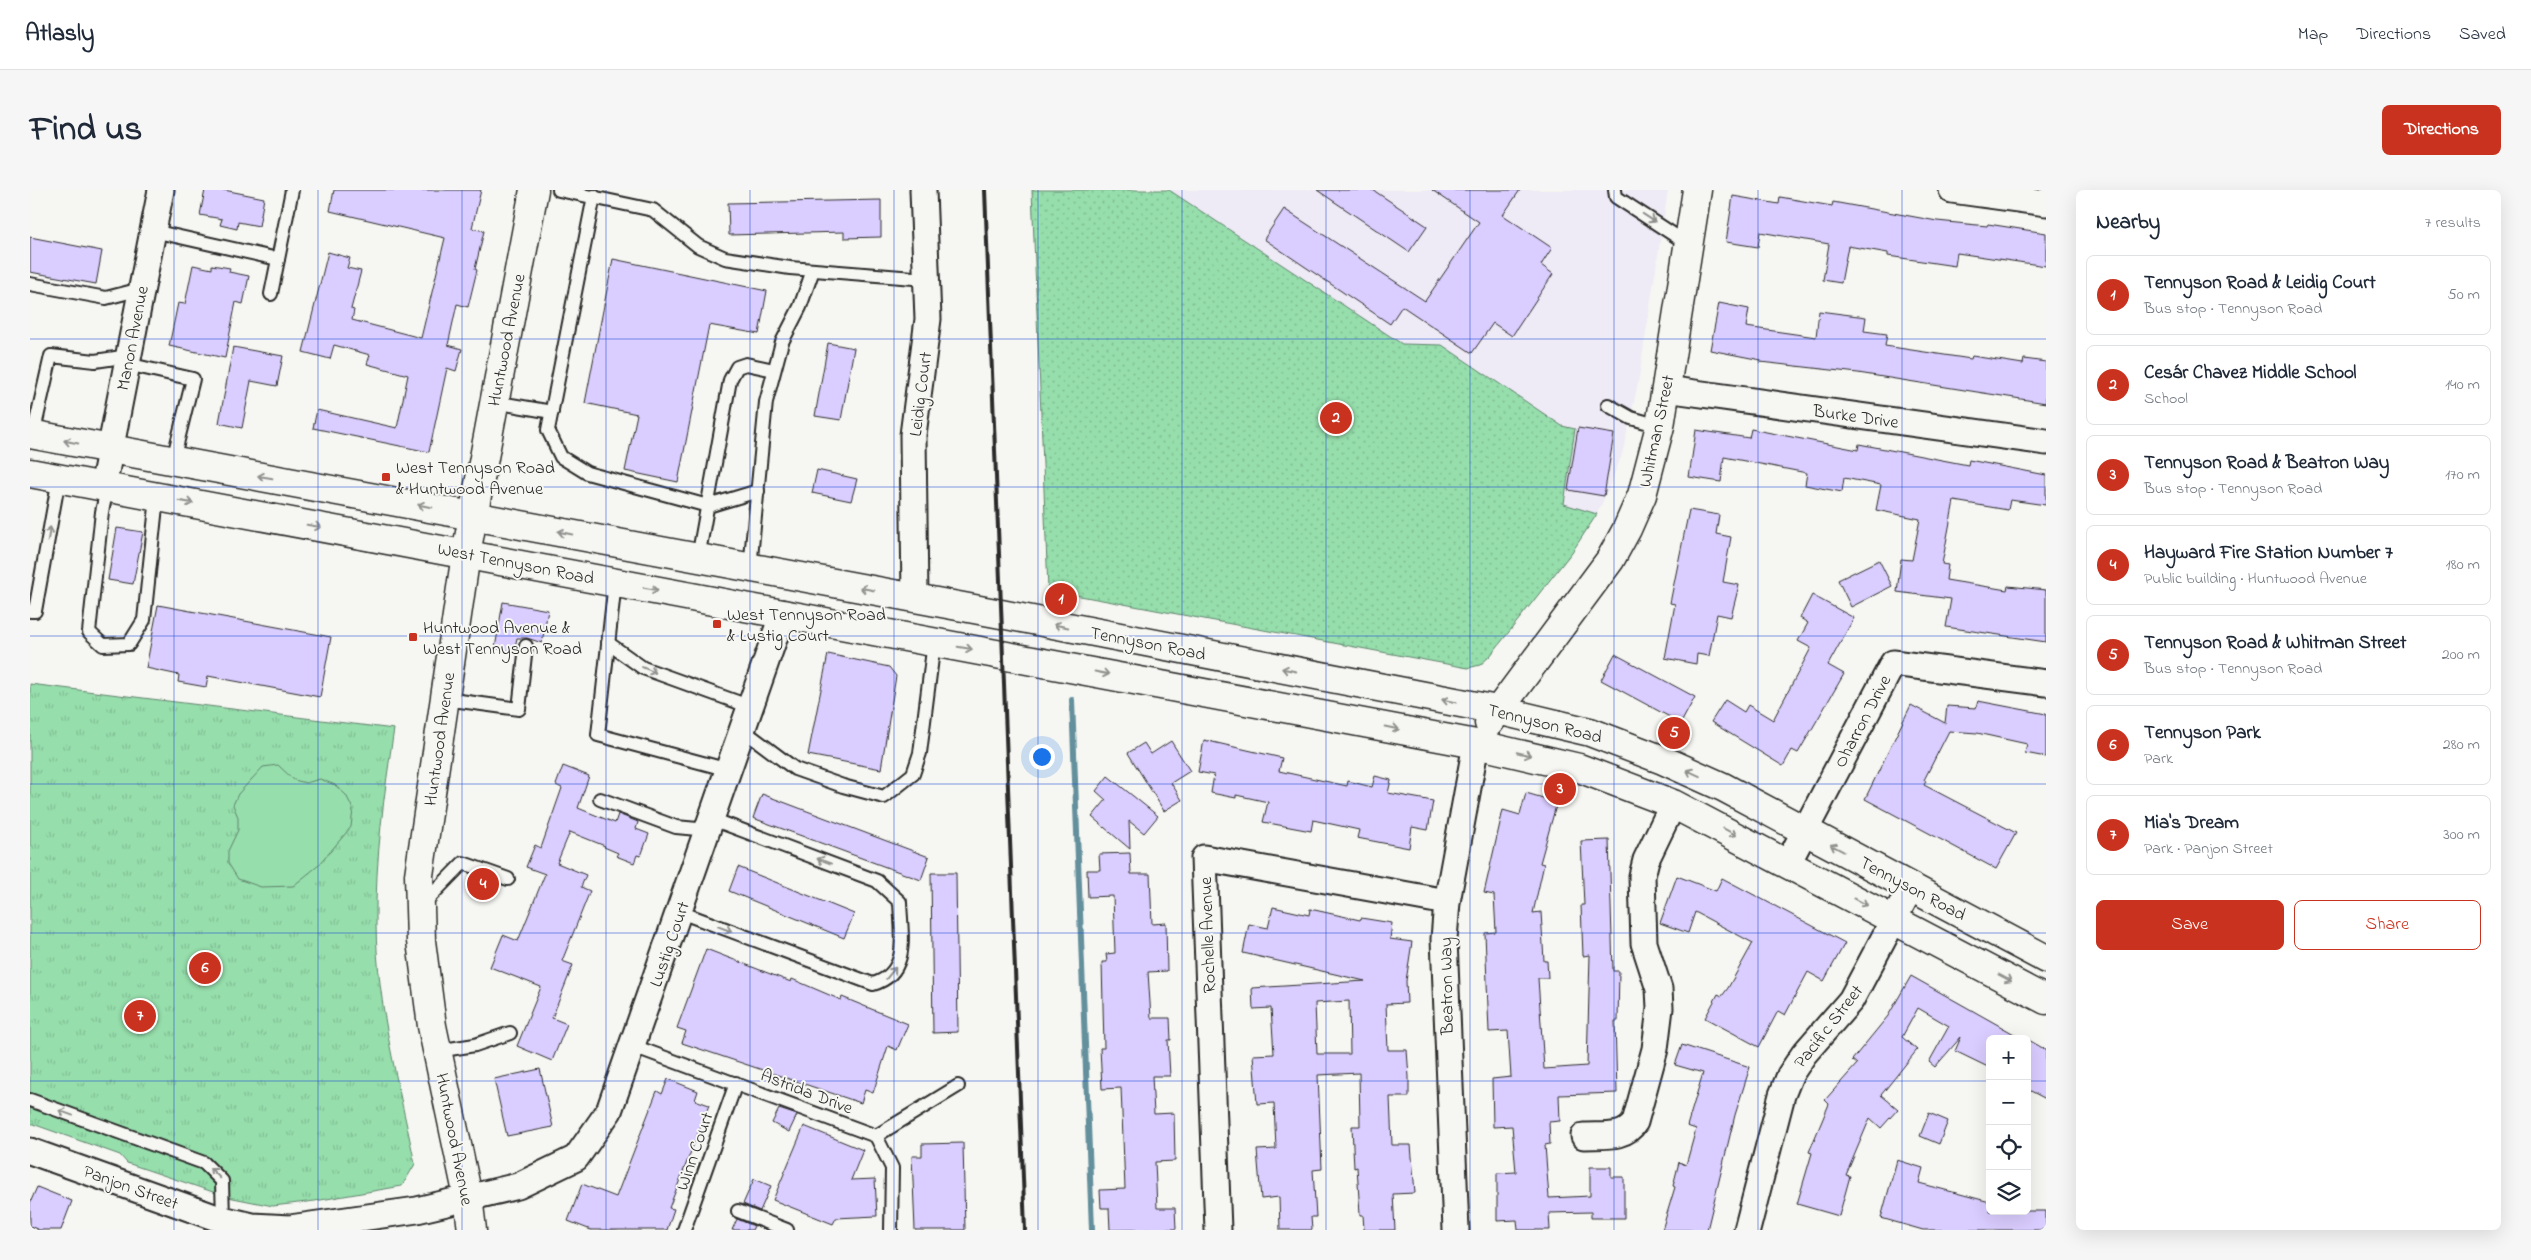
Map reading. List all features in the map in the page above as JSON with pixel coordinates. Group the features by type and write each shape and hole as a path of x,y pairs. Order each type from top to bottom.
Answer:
{"main road":[{"name":"Huntwood Avenue","path":"472,1230 468,1197 437,1051 421,941 419,875 466,554 534,190"},
{"name":"Whitman Street","path":"1476,744 1496,710 1610,560 1627,529 1642,495 1660,426 1697,190"},
{"path":"32,434 915,598"},
{"name":"West Tennyson Road","path":"30,473 1002,654"},
{"name":"Tennyson Road","path":"915,598 1496,710 1590,732 1633,747 1723,787 2046,959"},
{"name":"Tennyson Road","path":"1002,654 1476,744 1579,768 1673,804 1788,862 2046,1000"}],"street":[{"name":"Manon Avenue","path":"105,487 110,449 161,190"},
{"name":"Leidig Court","path":"915,598 913,435 926,349 928,319 923,190"},
{"path":"1952,190 2046,203"},
{"name":"Burke Drive","path":"1666,389 2046,442"},
{"name":"Lustig Court","path":"468,1197 518,1186 576,1158 609,1111 783,613"},
{"name":"Oharron Drive","path":"1788,862 1894,663 2046,683"},
{"name":"Beatron Way","path":"1456,1230 1444,940 1447,902 1476,744"},
{"path":"1584,1136 1622,1134 1630,1130 1636,1122 1653,1058 1659,1029 1660,1008 1659,990 1644,943 1642,876 1646,860 1673,804"},
{"name":"Rochelle Avenue","path":"1218,1230 1204,858 1447,902"},
{"name":"Pacific Street","path":"1754,1229 1782,1095 1790,1075 1804,1054 1851,1000 1912,887"},
{"name":"Panjon Street","path":"30,1151 215,1222 252,1226 290,1228 417,1210 468,1197"}],"lane":[{"path":"271,294 292,190"},
{"path":"559,190 653,210 698,246 725,258 813,270 926,279"},
{"path":"1615,190 1616,197 1688,244"},
{"path":"594,196 548,430 561,457 587,473 708,506 758,491"},
{"path":"153,231 278,259"},
{"path":"750,568 766,402 782,342 800,307 813,270"},
{"path":"30,284 106,298 141,289"},
{"path":"32,434 51,356 95,361 128,360 193,379 173,460"},
{"path":"698,558 730,380 737,367 746,364 774,370"},
{"path":"494,402 552,412"},
{"path":"1608,404 1631,418 1660,426"},
{"path":"30,610 35,611 58,478"},
{"path":"105,487 89,632 103,645 129,644 144,620 157,497"},
{"path":"615,582 598,735 729,770"},
{"path":"608,644 643,668 747,718 795,769 843,786 884,797 913,774 920,753 934,642"},
{"path":"445,699 519,709 526,646"},
{"path":"600,799 676,827 710,825 876,881 900,902 901,957 894,972 884,981 872,984 680,912"},
{"path":"420,907 463,863 508,879"},
{"path":"437,1051 475,1045 510,1033"},
{"name":"Astrida Drive","path":"633,1046 876,1136"},
{"name":"Winn Court","path":"684,1230 736,1083"},
{"path":"891,1230 892,1168 876,1136 958,1086"},
{"path":"30,1100 204,1163 222,1181 215,1222"},
{"path":"738,1211 787,1230"}],"shaded area":[{"path":"1032,190 1668,190 1638,383 1622,454 1597,514 1572,552 1490,656 1480,665 1468,668 1048,590"}],"green space":[{"path":"1032,190 1169,190 1402,344 1442,345 1562,426 1575,429 1564,504 1597,514 1572,552 1490,656 1480,665 1468,668 1048,590"},
{"path":"30,684 394,729 379,851 376,925 380,986 415,1164 402,1186 273,1206 228,1197 127,1163 120,1155 30,1123"},
{"path":"278,765 294,780 306,783 320,779 335,785 346,795 353,809 351,827 319,865 293,886 261,887 238,879 228,863 228,851 238,830 238,817 233,805 238,794 263,767"}],"building":[{"path":"205,190 224,190 264,198 259,226 238,222 237,229 220,225 222,219 200,215"},
{"path":"334,190 481,190 472,228 484,231 475,269 477,270 468,307 457,304 448,345 462,349 456,371 447,368 429,452 313,428 317,410 397,428 408,375 367,364 370,355 334,345 330,359 303,352 328,252 350,258 347,268 361,271 351,309 354,310 352,320 421,338 445,238 330,211"},
{"path":"1317,190 1373,190 1427,226 1409,252"},
{"path":"1432,190 1520,190 1503,215 1552,248 1541,265 1553,274 1512,336 1493,323 1472,353 1402,306 1390,324 1264,239 1284,209 1425,301 1479,222"},
{"path":"1733,196 1779,204 1780,197 1832,206 1833,202 1937,221 1987,226 1988,224 2046,233 2046,266 1957,253 1955,266 1888,256 1888,253 1848,246 1841,283 1823,280 1829,244 1760,232 1758,247 1726,242"},
{"path":"881,200 881,237 844,238 844,232 729,235 728,203"},
{"path":"30,237 102,251 96,284 30,272"},
{"path":"613,259 767,291 759,334 709,325 678,482 625,471 637,414 585,403"},
{"path":"193,265 212,269 212,265 230,268 229,272 249,276 243,304 236,302 225,358 169,346 178,303 185,304"},
{"path":"1719,303 1749,309 1746,327 1816,337 1819,311 1866,317 1864,331 1887,334 1885,346 1971,359 1972,356 2023,364 2024,359 2046,362 2046,403 1858,373 1760,362 1761,360 1710,350"},
{"path":"828,343 854,348 841,420 815,416"},
{"path":"233,347 283,356 277,386 251,381 242,428 219,423"},
{"path":"1578,428 1614,434 1604,496 1568,490"},
{"path":"1751,429 1858,450 1859,444 1968,465 1969,460 2046,475 2046,505 2010,500 2008,510 1954,501 1942,564 1948,565 1946,580 2007,590 2008,586 2046,590 2046,642 1946,627 1951,599 1897,592 1901,559 1912,560 1920,519 1876,510 1881,485 1844,478 1842,492 1805,485 1807,473 1724,457 1721,482 1689,477 1696,430 1749,438"},
{"path":"817,470 857,479 851,501 812,493"},
{"path":"1689,510 1719,515 1716,534 1731,537 1723,582 1739,585 1731,617 1717,614 1709,656 1697,654 1696,664 1665,658 1675,604 1670,603"},
{"path":"117,528 143,532 133,584 108,580"},
{"path":"1879,560 1892,586 1851,607 1838,580"},
{"path":"1812,595 1854,618 1828,665 1844,674 1798,753 1792,750 1783,766 1711,722 1725,700 1744,712 1748,705 1773,720 1811,648 1798,641 1808,623 1800,618"},
{"path":"503,602 548,610 542,643 527,638 517,638 514,652 495,648"},
{"path":"158,605 331,637 320,697 208,676 206,687 178,682 179,675 146,668"},
{"path":"828,654 889,667 896,676 881,769 808,755"},
{"path":"1615,654 1695,697 1681,723 1601,680"},
{"path":"1978,701 2046,714 2046,757 2025,753 2027,744 1977,733 1949,731 1924,780 1926,781 1924,785 2016,833 1996,869 1865,799 1911,705 1945,723 1947,706 1976,708"},
{"path":"1204,740 1282,758 1279,771 1347,786 1348,781 1372,787 1375,776 1391,780 1388,793 1433,801 1428,830 1412,827 1409,848 1357,838 1359,830 1313,820 1311,831 1263,822 1268,802 1236,795 1236,798 1211,793 1214,775 1198,772"},
{"path":"1171,741 1190,771 1171,783 1182,800 1164,811 1128,753 1144,743 1151,754"},
{"path":"563,766 589,776 578,808 615,823 618,814 638,822 636,829 649,834 641,856 637,855 634,863 616,856 618,853 605,846 570,832 557,863 586,875 581,887 590,891 562,961 573,965 552,1018 567,1024 552,1061 517,1046 541,987 490,967 503,935 518,941 545,874 526,867 535,845 541,848 562,788 556,785"},
{"path":"1108,776 1158,816 1144,833 1129,821 1130,849 1092,817 1106,800 1096,791"},
{"path":"1526,793 1557,802 1540,863 1544,864 1533,913 1541,912 1544,961 1547,961 1548,978 1538,978 1544,1069 1587,1066 1590,955 1583,956 1581,905 1584,905 1581,841 1609,840 1613,971 1619,971 1618,1021 1615,1021 1617,1093 1559,1095 1560,1121 1549,1122 1550,1144 1545,1145 1549,1198 1590,1196 1590,1167 1611,1167 1611,1177 1624,1177 1624,1218 1591,1218 1591,1212 1549,1213 1550,1230 1518,1230 1517,1220 1497,1221 1497,1173 1516,1172 1512,1126 1493,1127 1492,1079 1511,1077 1508,1031 1489,1032 1485,933 1496,932 1494,895 1484,893 1503,810 1520,815"},
{"path":"762,794 929,857 921,880 753,818"},
{"path":"1130,853 1131,874 1150,874 1152,924 1166,923 1167,971 1148,972 1151,1018 1170,1018 1171,1040 1168,1040 1170,1076 1152,1076 1154,1114 1174,1113 1175,1161 1155,1162 1157,1208 1175,1208 1176,1229 1110,1230 1109,1208 1101,1208 1100,1190 1125,1189 1121,1088 1102,1089 1100,1048 1104,1048 1102,962 1107,962 1106,954 1115,953 1113,896 1088,897 1087,870 1100,870 1099,854"},
{"path":"738,867 854,914 844,938 729,891"},
{"path":"931,873 956,873 958,1032 933,1033"},
{"path":"1677,876 1716,891 1722,878 1845,943 1824,981 1808,972 1785,1015 1778,1011 1759,1047 1705,1018 1718,994 1722,996 1728,988 1753,943 1695,912 1688,933 1660,923"},
{"path":"1273,907 1309,915 1310,909 1360,920 1361,918 1392,923 1390,939 1412,942 1406,981 1407,1003 1386,1004 1388,1050 1407,1050 1409,1077 1409,1097 1390,1097 1392,1145 1411,1145 1415,1193 1393,1194 1395,1230 1364,1230 1363,1215 1360,1215 1357,1167 1354,1168 1352,1126 1360,1126 1359,1073 1318,1075 1322,1169 1313,1170 1316,1217 1311,1217 1312,1230 1280,1230 1279,1197 1261,1199 1257,1150 1276,1149 1274,1103 1257,1104 1253,1055 1274,1054 1271,1008 1253,1009 1252,988 1365,981 1243,953 1249,924 1268,928","holes":["1349,1001 1350,1054 1317,1054 1315,1003"]},
{"path":"706,949 791,982 792,979 841,1000 842,997 908,1024 897,1050 888,1046 873,1093 865,1090 861,1103 682,1043 686,1031 677,1028"},
{"path":"1911,976 2016,1035 1986,1035 1986,1066 1955,1051 1961,1037 1935,1067 1929,1062 1949,1026 1918,1008 1902,1037 1917,1050 1881,1095 1898,1109 1881,1128 1870,1118 1846,1175 1850,1176 1839,1216 1797,1204 1812,1153 1809,1152 1829,1104 1825,1100 1857,1064 1852,1060 1888,1016"},
{"path":"2031,1041 2046,1050 2046,1099 2031,1091"},
{"path":"1682,1045 1750,1067 1735,1115 1707,1230 1662,1230 1675,1187 1673,1186 1679,1162 1686,1165 1696,1129 1687,1126 1703,1073 1675,1065"},
{"path":"540,1069 553,1127 507,1136 494,1079"},
{"path":"668,1079 698,1091 695,1100 709,1105 669,1208 674,1209 667,1230 591,1230 568,1221 582,1184 616,1197 657,1091 662,1094"},
{"path":"779,1109 797,1115 789,1132 772,1123"},
{"path":"1929,1113 1948,1121 1939,1144 1920,1136"},
{"path":"804,1126 863,1150 851,1180 875,1179 877,1216 836,1218 833,1224 773,1200"},
{"path":"963,1143 965,1230 915,1230 912,1156 922,1156 922,1144"},
{"path":"1897,1160 1923,1168 1919,1183 1986,1201 1986,1215 2031,1215 2031,1211 2046,1211 2046,1230 1923,1230 1881,1218"},
{"path":"754,1179 771,1186 760,1211 743,1204"},
{"path":"37,1187 72,1201 61,1230 39,1230 30,1226 30,1203"},
{"path":"737,1219 754,1226 752,1230 732,1230"}],"waterway":[{"path":"1072,700 1092,1230"}],"railway":[{"path":"985,190 1025,1230"}],"place":[{"name":"Cesár Chavez Middle School","path":"1336,418"},
{"name":"West Tennyson Road & Huntwood Avenue","path":"386,477"},
{"name":"Tennyson Road & Leidig Court","path":"1061,599"},
{"name":"West Tennyson Road & Lustig Court","path":"717,624"},
{"name":"Huntwood Avenue & West Tennyson Road","path":"413,637"},
{"name":"Tennyson Road & Whitman Street","path":"1674,733"},
{"name":"Tennyson Road & Beatron Way","path":"1560,789"},
{"name":"Hayward Fire Station Number 7","path":"483,884"},
{"name":"Tennyson Park","path":"205,968"},
{"name":"Mia's Dream","path":"140,1016"}]}
